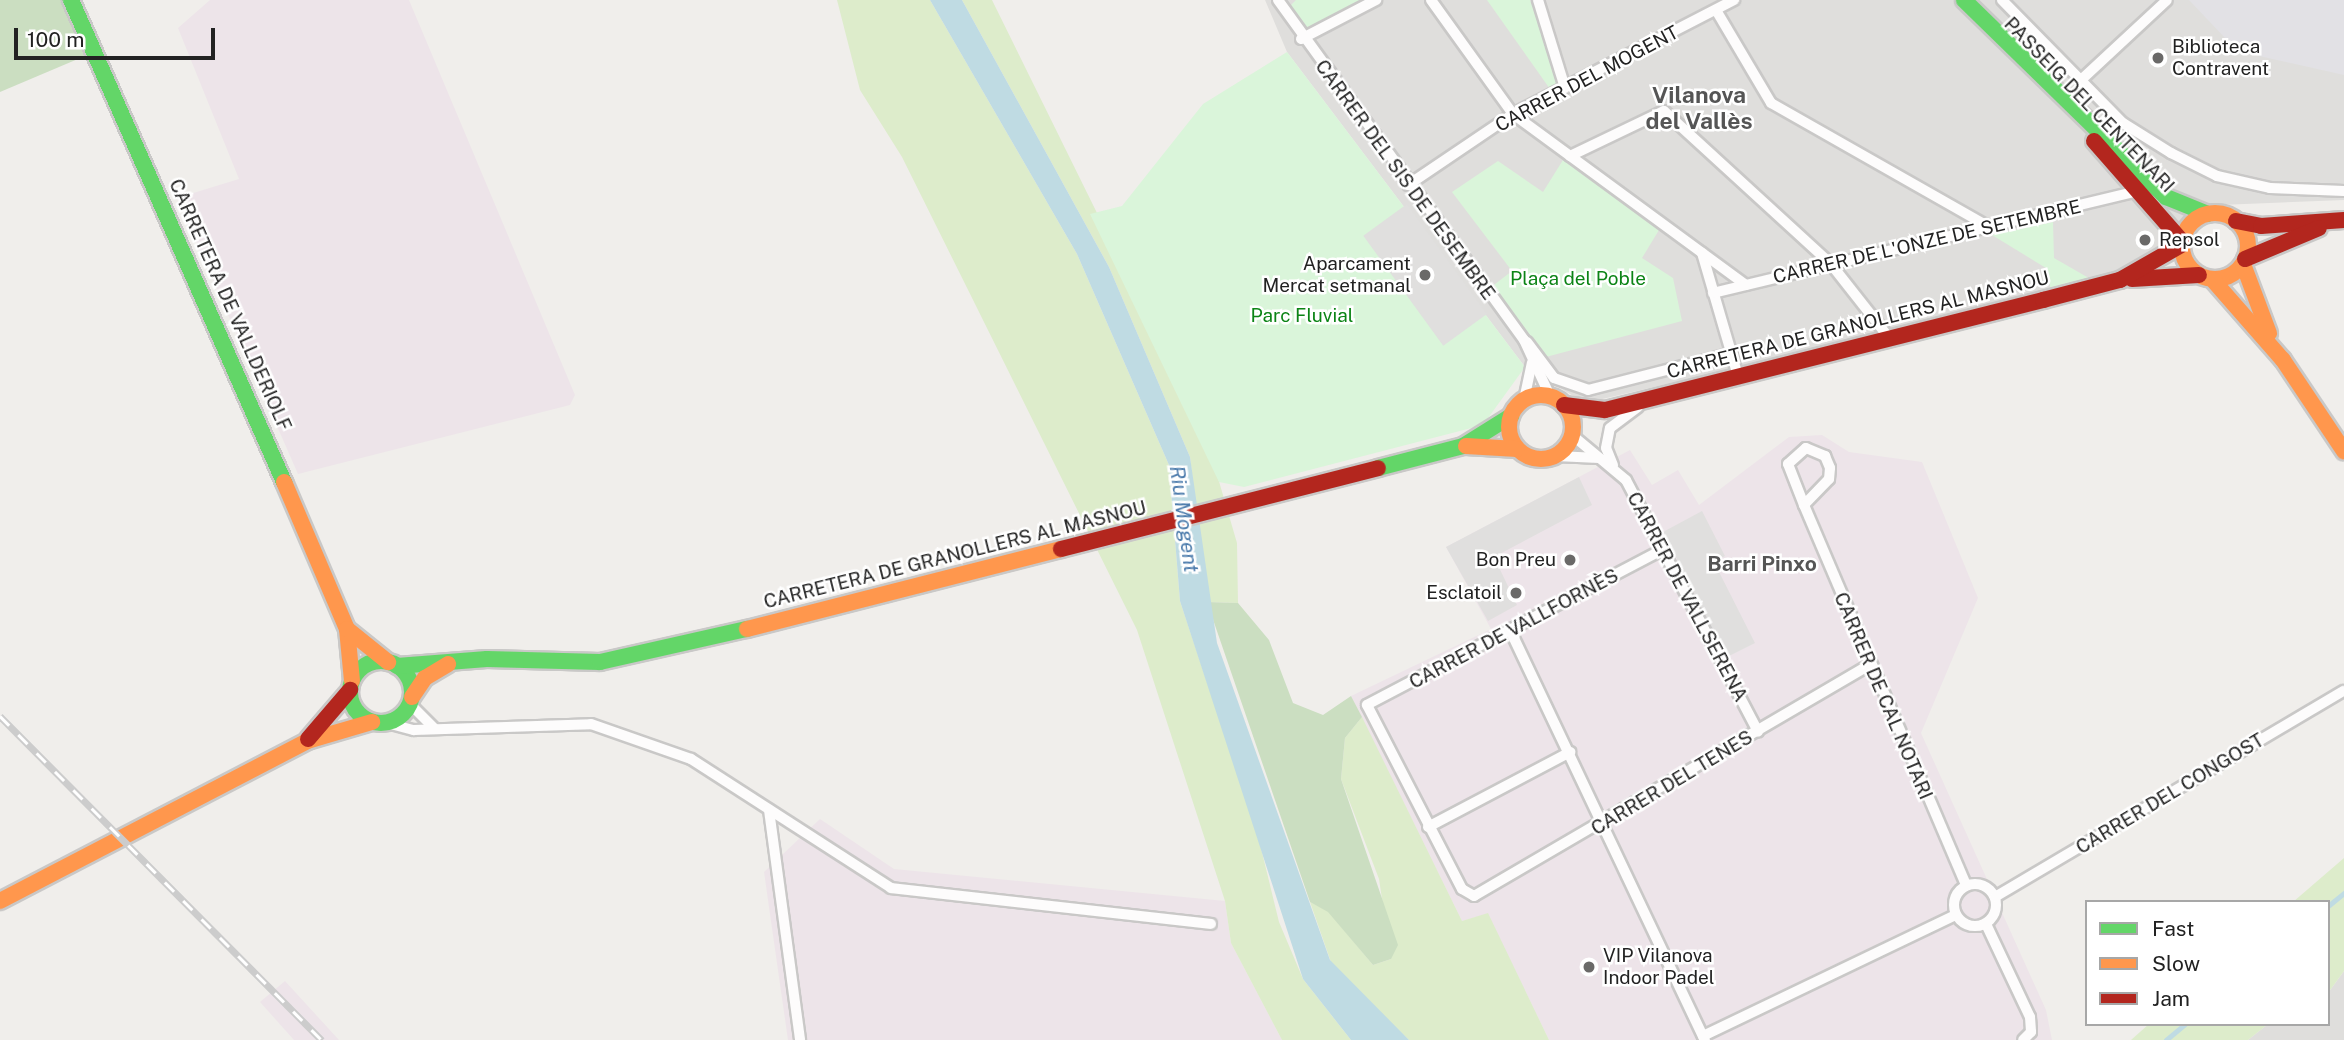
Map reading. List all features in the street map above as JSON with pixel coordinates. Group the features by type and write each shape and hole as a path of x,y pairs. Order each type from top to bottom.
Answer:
{"main road":[{"name":"CARRETERA DE VALLDERIOLF","path":"71,0 347,629 351,686"},
{"name":"PASSEIG DEL CENTENARI","path":"1963,0 2141,190 2182,243"},
{"name":"PASSEIG DEL CENTENARI","path":"1963,0 2166,197 2208,214"},
{"path":"2283,360 2206,277 2185,261 2182,243 2189,226 2208,214 2261,226 2344,220"},
{"path":"2206,277 2244,261 2273,242 2344,220"},
{"path":"2236,221 2247,242 2244,261 2252,301 2283,360 2344,451"},
{"name":"CARRETERA DE GRANOLLERS AL MASNOU","path":"2120,280 2182,243"},
{"name":"CARRETERA DE GRANOLLERS AL MASNOU","path":"1572,435 1605,410 2120,280 2206,277"},
{"path":"1524,400 1557,400 1572,435 1556,456 1535,459 1517,449 1511,416 1524,400"},
{"name":"CARRETERA DE GRANOLLERS AL MASNOU","path":"1557,400 1605,410"},
{"name":"CARRETERA DE GRANOLLERS AL MASNOU","path":"392,664 623,658 1463,446 1511,416"},
{"name":"CARRETERA DE GRANOLLERS AL MASNOU","path":"1463,446 1517,449"},
{"name":"CARRETERA DE VALLDERIOLF","path":"347,629 392,664"},
{"path":"0,901 307,741 379,723 411,700 425,678 452,662"},
{"path":"307,741 351,686 362,667 392,664 409,679 411,700"},
{"path":"351,686 355,710 379,723"}],"street":[{"name":"CARRER DEL SIS DE DESEMBRE","path":"1278,0 1301,39 1524,340 1532,360 1557,400"},
{"path":"1301,39 1376,0"},
{"path":"1431,0 1513,114 1746,285"},
{"path":"1538,0 1565,88"},
{"path":"2002,0 2123,123 2217,176 2270,188 2344,191"},
{"path":"2081,80 2167,0"},
{"path":"1723,4 1771,103 1986,225"},
{"name":"CARRER DEL MOGENT","path":"1408,185 1513,114 1723,4"},
{"path":"1570,156 1664,111 1831,264 1890,339"},
{"name":"CARRER DE L'ONZE DE SETEMBRE","path":"1713,293 1986,225 2141,190"},
{"path":"1702,253 1729,354 1738,376"},
{"path":"1524,340 1554,379 1588,390 1729,354"},
{"path":"1524,400 1532,360"},
{"name":"CARRER DE VALLSERENA","path":"1658,397 1610,428 1606,448 1758,731"},
{"path":"1572,435 1599,458 1613,465"},
{"name":"CARRER DE CAL NOTARI","path":"1804,505 1829,479 1825,456 1806,448 1788,464 1804,505 1868,666 1966,885"},
{"path":"1556,456 1599,458"},
{"name":"CARRER DE VALLFORNÈS","path":"1428,827 1367,705 1511,632 1660,551"},
{"path":"1511,632 1606,823 1704,1038 1956,915"},
{"name":"CARRER DEL TENES","path":"1428,827 1462,889 1474,896 1606,823 1868,666"},
{"name":"CARRER DEL CONGOST","path":"1995,897 2344,691"},
{"path":"411,700 435,729"},
{"path":"379,723 435,729 591,724 691,759 891,888 1211,924"},
{"path":"1428,827 1570,752"},
{"path":"768,810 800,1040"},
{"path":"1980,884 1995,897 1994,917 1986,924 1972,926 1956,915 1955,898 1966,885 1980,884"},
{"path":"1986,924 2030,1017 2031,1032 2023,1040"}],"shaded area":[{"path":"210,0 409,0 575,395 570,405 298,474 177,198 239,179 178,28"},
{"path":"1265,0 2344,0 2344,200 2195,206 2174,234 2171,250 2098,284 1585,403 1525,367 1287,52"},
{"path":"2189,0 2344,0 2344,75 2259,56 2227,40"},
{"name":"Aparcament Mercat setmanal","path":"1407,204 1487,314 1443,346 1363,236"},
{"path":"1822,435 1849,452 1922,462 1978,598 1921,733 2046,1010 2052,1040 1549,1040 1488,914 1462,921 1351,696 1491,629 1446,547 1630,450 1652,485 1678,470 1699,505 1789,437"},
{"path":"1579,477 1592,505 1494,557 1517,605 1488,621 1446,547"},
{"path":"1702,511 1725,556 1714,562 1755,643 1727,657 1663,532"},
{"path":"820,819 894,869 1225,901 1231,943 1282,1040 788,1040 764,872"},
{"path":"2344,971 2344,1040 2248,1040 2266,1026 2330,1026 2330,990"},
{"path":"285,981 339,1040 294,1040 260,1002"}],"green space":[{"path":"0,0 61,0 85,56 0,92"},
{"path":"837,0 930,0 1077,254 1169,465 1180,601 1258,836 1279,922 1303,979 1351,1040 1282,1040 1231,943 1225,901 1137,630 902,157 860,90"},
{"path":"962,0 992,0 1204,430 1237,543 1238,603 1207,602 1190,457 1109,267"},
{"path":"1296,0 1376,0 1301,39 1288,8"},
{"path":"1487,0 1530,0 1559,86 1550,89"},
{"name":"Parc Fluvial","path":"1287,52 1525,367 1483,425 1244,487 1219,482 1090,214 1122,206 1203,104"},
{"name":"Plaça del Poble","path":"1563,160 1659,230 1642,258 1673,278 1682,321 1542,358 1490,288 1512,271 1452,192 1498,161 1543,192"},
{"path":"2053,222 2054,258 2094,281 2051,291 2046,268 1992,235"},
{"path":"1207,602 1238,603 1269,640 1293,703 1323,715 1351,696 1362,717 1345,738 1341,779 1398,945 1391,959 1373,965 1328,912 1310,902"},
{"path":"1362,717 1462,921 1488,913 1549,1040 1409,1040 1333,968 1310,902 1328,911 1373,965 1391,959 1379,879 1341,779 1345,738"},
{"path":"2344,858 2344,971 2330,990 2330,900 2295,900"},
{"path":"2147,1026 2266,1026 2248,1040 2131,1040"}],"water":[{"name":"Riu Mogent","path":"930,0 962,0 1109,267 1190,457 1217,643 1330,960 1409,1040 1351,1040 1303,979 1180,601 1169,465 1077,254"}],"waterway":[{"path":"2330,904 2344,893"},
{"path":"2166,1040 2183,1026"}],"railway":[{"path":"0,716 322,1040"}],"traffic: fast":[{"path":"71,0 284,482"},
{"path":"1964,0 2166,197 2208,214"},
{"path":"1378,468 1463,446 1511,416"},
{"path":"397,666 487,659 600,662 747,629"},
{"path":"381,661 393,663 403,670 410,680 412,692 410,704 403,714 393,721 381,723 369,721 359,714 352,704 350,692 352,680 359,670 369,663 381,661"}],"traffic: slow":[{"path":"2215,213 2228,216 2238,223 2245,233 2248,246 2245,259 2238,269 2228,276 2215,279 2202,276 2192,269 2185,259 2182,246 2185,233 2192,223 2202,216 2215,213"},
{"path":"2243,264 2269,333"},
{"path":"2212,279 2283,360 2344,451"},
{"path":"1535,395 1547,395 1564,404 1571,415 1573,427 1571,439 1564,450 1547,459 1535,459 1523,454 1514,445 1509,433 1509,421 1514,409 1523,400 1535,395"},
{"path":"1466,446 1517,449"},
{"path":"284,482 347,629 352,681"},
{"path":"747,629 1061,549"},
{"path":"347,629 388,662"},
{"path":"412,697 425,678 448,664"},
{"path":"0,901 307,741 372,722"}],"traffic: jam":[{"path":"2094,141 2182,241"},
{"path":"2236,221 2261,226 2344,220"},
{"path":"2245,259 2319,228"},
{"path":"1564,405 1605,410 2043,300 2120,280 2181,245"},
{"path":"2132,279 2199,275"},
{"path":"1061,549 1378,468"},
{"path":"308,739 350,690"}],"place":[{"name":"Biblioteca Contravent","path":"2158,58"},
{"name":"Repsol","path":"2145,240"},
{"name":"Aparcament Mercat setmanal","path":"1425,275"},
{"name":"Bon Preu","path":"1570,560"},
{"name":"Esclatoil","path":"1516,593"},
{"name":"VIP Vilanova Indoor Padel","path":"1589,967"}],"district":[{"name":"Vilanova del Vallès","path":"1699,108"},
{"name":"Barri Pinxo","path":"1762,564"}]}
